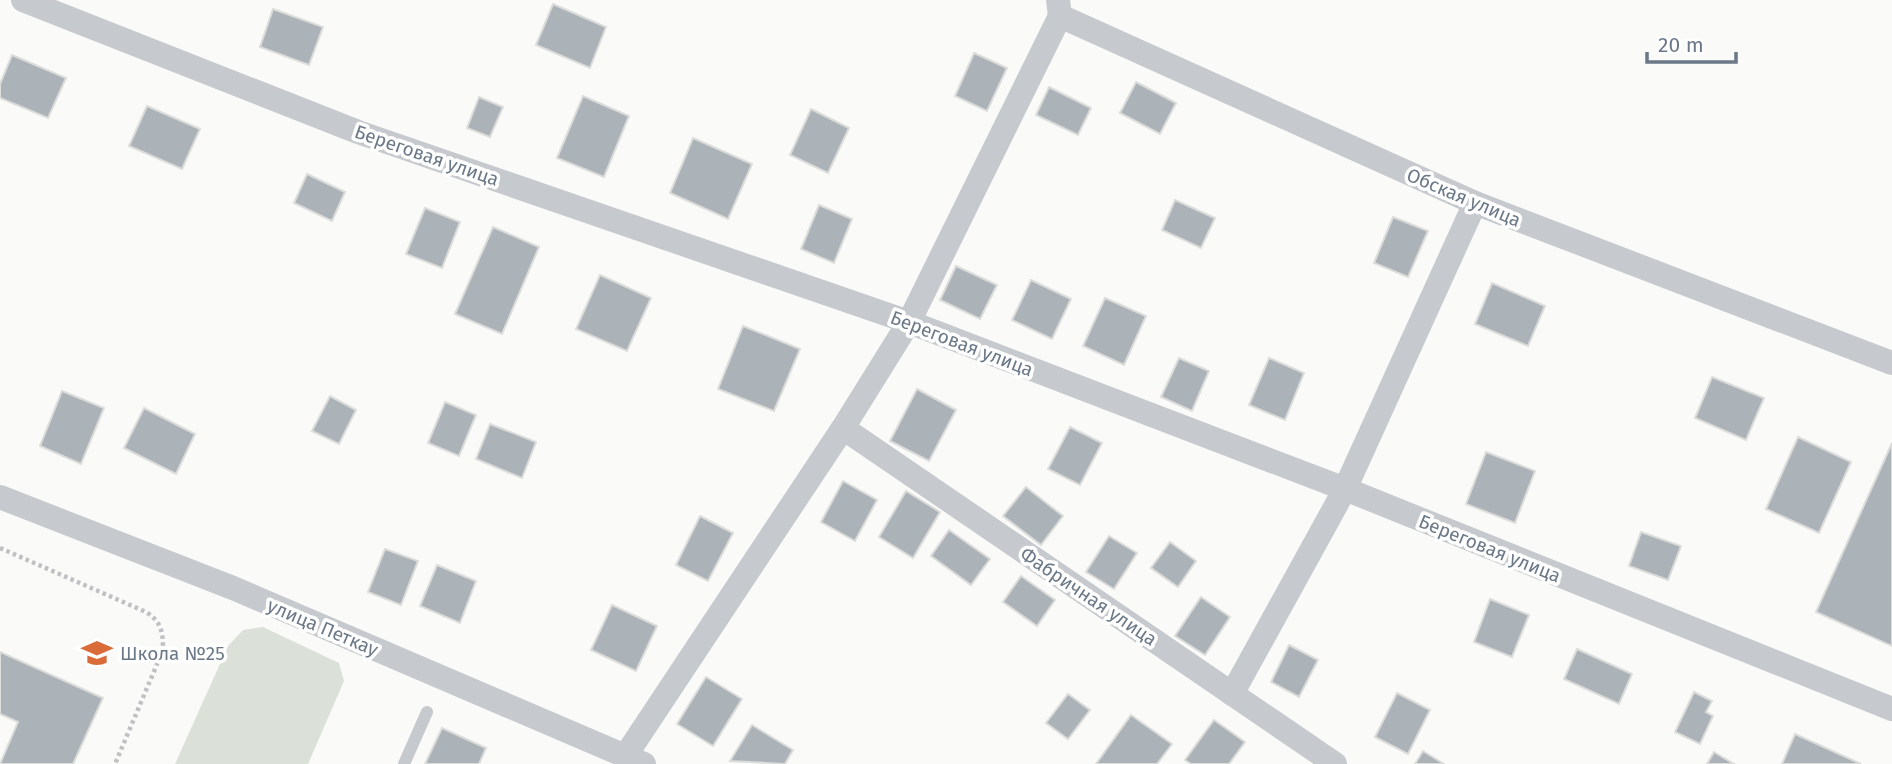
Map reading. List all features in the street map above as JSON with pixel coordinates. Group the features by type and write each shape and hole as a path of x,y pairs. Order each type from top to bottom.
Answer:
{"street":[{"name":"Береговая улица","path":"23,0 358,132 909,322 1345,489 1892,709"},
{"path":"635,759 909,322 1059,8"},
{"name":"Обская улица","path":"1059,8 1475,203 1892,363"},
{"path":"1231,694 1345,489 1475,203"},
{"name":"Фабричная улица","path":"843,428 1335,764"},
{"name":"улица Петкау","path":"0,497 233,588 635,759"}],"lane":[{"path":"404,764 427,712"}],"path":[{"path":"0,548 146,612 155,618 163,631 163,650 115,764"}],"shaded area":[{"path":"263,627 339,663 344,681 308,764 175,764 228,646 243,630"}],"building":[{"path":"553,4 606,27 590,68 536,45"},
{"path":"273,9 323,27 309,65 260,47"},
{"path":"974,53 1007,68 987,111 955,96"},
{"path":"12,55 66,78 48,118 0,98 0,84"},
{"path":"1136,82 1176,103 1160,134 1120,113"},
{"path":"1049,87 1091,108 1078,135 1036,115"},
{"path":"583,96 629,116 604,177 557,158"},
{"path":"479,97 503,107 490,137 467,128"},
{"path":"147,106 200,129 182,169 129,146"},
{"path":"811,109 849,128 828,173 790,155"},
{"path":"693,138 752,164 728,219 670,193"},
{"path":"307,174 345,192 332,221 294,203"},
{"path":"1175,200 1215,218 1201,248 1162,230"},
{"path":"819,205 852,219 834,263 801,249"},
{"path":"425,208 460,222 442,268 406,254"},
{"path":"1393,217 1428,231 1408,277 1374,263"},
{"path":"493,227 539,247 502,334 455,314"},
{"path":"956,266 997,285 980,319 940,300"},
{"path":"600,275 651,298 627,351 576,329"},
{"path":"1031,280 1071,299 1052,339 1012,320"},
{"path":"1492,283 1545,306 1528,346 1475,324"},
{"path":"1105,298 1146,316 1124,365 1083,346"},
{"path":"743,326 800,349 774,411 718,389"},
{"path":"1179,358 1209,371 1192,411 1161,397"},
{"path":"1269,358 1304,373 1285,420 1249,405"},
{"path":"1712,377 1764,398 1746,440 1695,418"},
{"path":"917,389 956,410 929,461 890,441"},
{"path":"62,391 104,408 81,464 40,446"},
{"path":"330,396 356,410 339,444 312,431"},
{"path":"445,402 476,415 459,456 428,443"},
{"path":"144,408 195,434 176,474 124,448"},
{"path":"490,424 536,442 522,478 476,459"},
{"path":"1070,427 1102,443 1080,485 1048,469"},
{"path":"1798,437 1851,462 1819,533 1766,509"},
{"path":"1892,443 1892,646 1816,612"},
{"path":"1486,452 1535,471 1515,523 1466,504"},
{"path":"843,481 877,500 855,541 821,522"},
{"path":"1026,487 1063,516 1041,545 1003,516"},
{"path":"906,491 940,512 913,558 879,537"},
{"path":"700,516 733,533 708,581 676,565"},
{"path":"949,530 990,559 971,585 931,556"},
{"path":"1641,532 1681,546 1668,580 1629,566"},
{"path":"1109,536 1137,553 1114,589 1086,572"},
{"path":"1170,542 1196,561 1178,587 1151,568"},
{"path":"385,549 418,561 401,605 368,592"},
{"path":"437,565 476,581 460,623 420,606"},
{"path":"1021,576 1055,600 1037,626 1003,602"},
{"path":"1201,597 1230,617 1205,655 1175,636"},
{"path":"1490,599 1529,615 1512,657 1474,642"},
{"path":"612,605 657,626 636,671 591,650"},
{"path":"1289,645 1318,660 1299,697 1271,682"},
{"path":"1577,649 1632,674 1619,704 1564,679"},
{"path":"0,652 103,698 73,764 0,764 18,722 0,714"},
{"path":"706,677 742,699 713,746 677,724"},
{"path":"1694,692 1712,701 1706,712 1713,716 1700,744 1675,732"},
{"path":"1397,693 1430,710 1408,754 1375,737"},
{"path":"1068,694 1090,710 1068,739 1046,723"},
{"path":"1131,715 1172,744 1157,764 1096,764"},
{"path":"1214,720 1245,742 1229,764 1191,764 1185,760"},
{"path":"752,725 793,750 785,764 730,761"},
{"path":"442,728 486,748 479,764 425,764"},
{"path":"1795,734 1861,764 1782,764"},
{"path":"1423,751 1444,764 1415,764"},
{"path":"1714,752 1734,764 1707,764"}],"place":[{"name":"Школа №25","path":"97,653"}]}
